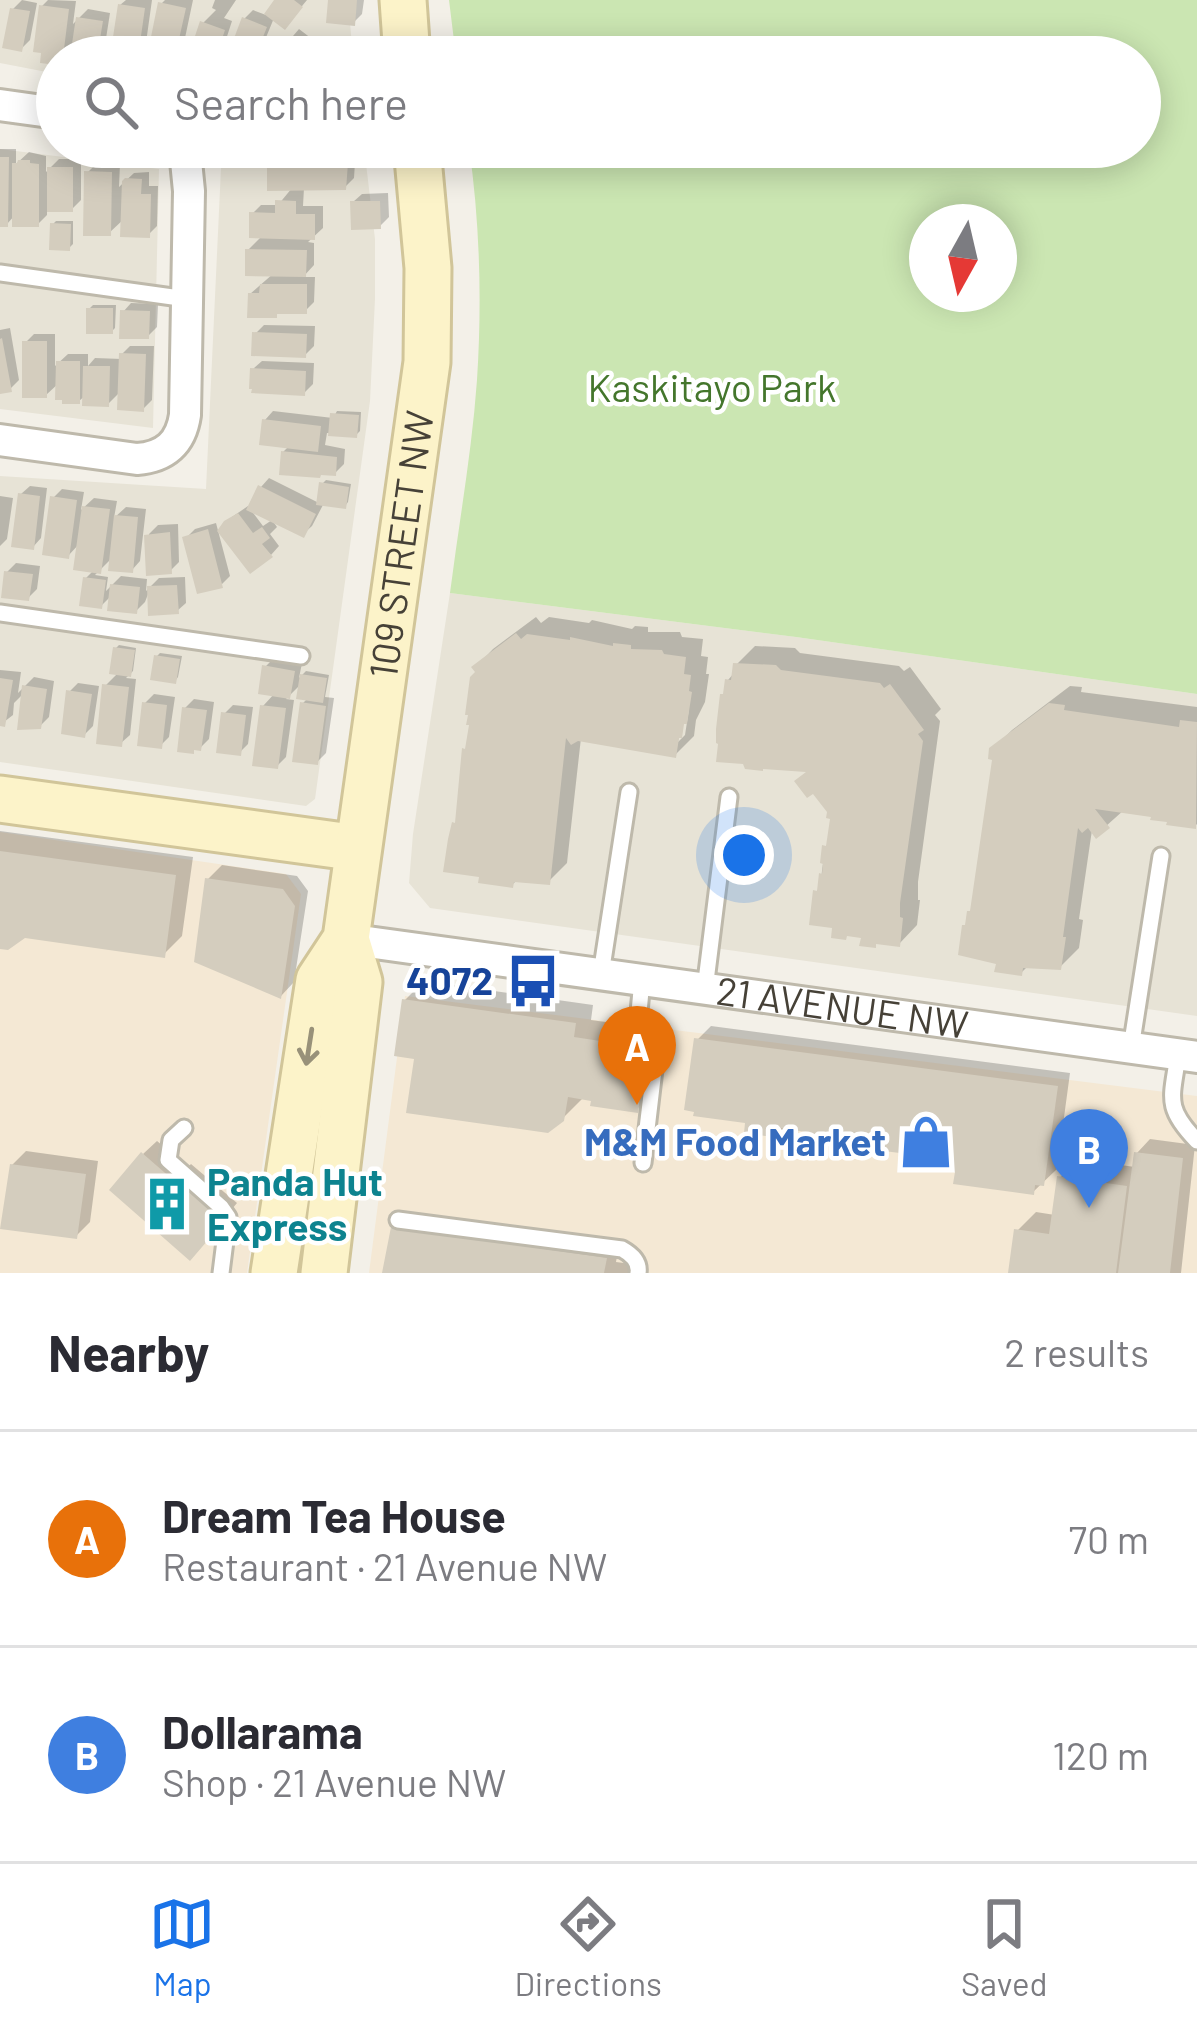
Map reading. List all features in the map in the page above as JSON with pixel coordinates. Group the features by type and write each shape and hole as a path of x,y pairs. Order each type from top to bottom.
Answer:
{"street":[{"path":"403,0 406,36"},
{"path":"0,105 36,110"},
{"path":"0,440 126,459 168,451 183,428 185,415 187,168"},
{"name":"109 STREET NW","path":"324,1273 359,982 346,939 427,362 426,229 419,168"},
{"path":"0,799 358,848"},
{"name":"109 STREET NW","path":"274,1273 319,980 346,939"},
{"name":"21 AVENUE NW","path":"346,939 1188,1056"}],"lane":[{"path":"0,273 187,299"},
{"path":"0,613 301,656"},
{"path":"601,974 629,791"},
{"path":"705,988 729,797"},
{"path":"1131,1048 1161,856"},
{"path":"642,980 637,1019 657,1044 643,1163"},
{"path":"1188,1056 1172,1094 1173,1112 1197,1141"},
{"path":"184,1129 171,1140 168,1160 228,1217 221,1273"},
{"path":"398,1220 622,1249 637,1262 638,1273"}],"shaded area":[{"path":"0,0 348,0 351,36 36,36 36,70 0,63"},
{"path":"0,149 36,154 36,168 159,169 153,428 0,409"},
{"path":"221,168 367,168 375,239 370,401 315,799 306,806 0,762 0,476 206,489"},
{"path":"450,593 1197,694 1197,1016 430,908 409,883"},
{"path":"0,832 286,874 301,894 247,1273 0,1273"},
{"path":"405,996 1197,1096 1197,1273 369,1273"}],"green space":[{"name":"Kaskitayo Park","path":"449,0 1197,0 1197,694 450,593 472,433 480,292 471,168 1161,168 1161,36 453,36"}],"building":[{"path":"274,0 294,0 303,7 285,30 264,14"},
{"path":"328,0 357,0 355,26 326,23"},
{"path":"158,2 186,8 180,36 151,36"},
{"path":"118,4 145,8 141,36 113,36"},
{"path":"39,5 69,9 66,36 36,36 33,52"},
{"path":"10,8 30,11 22,52 2,48"},
{"path":"76,17 103,21 100,36 73,36"},
{"path":"242,17 267,27 263,36 235,36"},
{"path":"200,21 225,30 223,36 195,36"},
{"path":"0,157 9,157 8,227 0,227"},
{"path":"30,160 39,168 39,227 12,227 12,163"},
{"path":"47,168 73,168 73,212 47,212"},
{"path":"267,168 348,168 346,190 267,191"},
{"path":"84,171 112,172 111,236 83,236"},
{"path":"125,178 142,179 141,194 151,194 150,238 120,237"},
{"path":"275,200 296,201 296,214 315,214 315,240 249,238 249,212 275,213"},
{"path":"350,201 380,201 381,229 351,230"},
{"path":"50,223 71,224 70,251 49,250"},
{"path":"245,249 307,250 306,277 245,276"},
{"path":"260,284 307,284 307,314 247,318 248,293 259,293"},
{"path":"86,308 113,308 113,334 86,334"},
{"path":"120,310 150,311 149,339 119,339"},
{"path":"252,332 307,334 306,358 251,356"},
{"path":"0,339 12,392 0,394"},
{"path":"22,341 47,341 47,398 22,398"},
{"path":"119,353 146,354 144,412 117,410"},
{"path":"56,361 80,361 80,404 55,400"},
{"path":"83,366 110,366 109,407 82,406"},
{"path":"250,368 306,371 305,396 251,393"},
{"path":"330,413 359,415 357,438 328,436"},
{"path":"262,419 321,426 318,452 259,445"},
{"path":"281,451 337,457 336,476 279,475"},
{"path":"319,482 349,487 346,509 316,505"},
{"path":"258,485 316,514 304,538 246,510"},
{"path":"18,493 40,496 34,550 11,547"},
{"path":"50,496 77,500 69,559 42,555"},
{"path":"82,506 110,509 101,574 73,570"},
{"path":"238,513 253,533 262,527 270,538 262,544 273,557 250,574 217,531"},
{"path":"114,515 138,517 133,573 108,571"},
{"path":"208,529 223,588 197,594 182,537"},
{"path":"170,532 172,574 146,576 144,535"},
{"path":"4,571 33,574 29,601 1,598"},
{"path":"83,577 106,580 102,609 79,606"},
{"path":"110,584 140,587 137,614 107,611"},
{"path":"177,585 179,614 148,616 147,586"},
{"path":"516,633 521,639 527,634 570,637 686,657 684,674 691,675 692,692 676,758 578,741 571,745 566,738 550,885 514,882 513,888 443,872 469,725 465,715 470,677 475,672 471,667"},
{"path":"113,647 135,650 131,677 109,674"},
{"path":"154,655 180,659 176,684 150,680"},
{"path":"733,663 776,665 781,670 880,683 884,688 890,684 924,730 918,734 923,741 900,903 900,947 859,946 861,938 831,938 832,928 809,925 830,819 813,794 807,798 794,781 806,772 745,769 743,764 716,762 720,694 725,679 731,680"},
{"path":"262,665 295,671 290,699 258,694"},
{"path":"300,674 327,678 323,703 296,699"},
{"path":"0,678 13,680 5,727 0,726"},
{"path":"102,684 129,687 122,747 96,744"},
{"path":"22,685 47,689 41,729 17,730"},
{"path":"66,690 92,694 85,738 61,734"},
{"path":"142,702 167,705 162,749 137,746"},
{"path":"300,702 326,706 318,765 292,762"},
{"path":"1049,703 1065,705 1064,710 1179,727 1180,720 1197,722 1196,829 1095,809 1110,828 1096,839 1088,828 1082,833 1078,828 1061,970 1023,968 1022,976 994,972 996,964 958,955 962,925 970,911 992,760 988,759 989,748"},
{"path":"260,705 286,708 278,769 252,766"},
{"path":"182,707 207,710 201,751 194,750 194,754 177,752"},
{"path":"221,712 246,715 241,756 216,753"},
{"path":"0,851 176,875 165,958 25,938 8,950 0,949"},
{"path":"205,878 283,889 295,906 281,999 194,962"},
{"path":"402,999 576,1023 574,1037 646,1048 638,1113 590,1106 591,1101 568,1097 564,1121 548,1133 406,1113 414,1059 394,1056"},
{"path":"694,1038 1058,1086 1044,1186 1035,1185 1034,1195 953,1184 955,1172 945,1171 947,1159 805,1141 806,1132 781,1128 780,1138 744,1133 745,1123 693,1116 694,1112 684,1110"},
{"name":"Panda Hut Express","path":"141,1152 226,1219 190,1261 109,1190"},
{"path":"1134,1152 1183,1158 1170,1273 1118,1273"},
{"path":"10,1164 86,1174 77,1239 0,1229"},
{"path":"1057,1176 1127,1186 1116,1273 1008,1273 1014,1229 1049,1234"},
{"path":"391,1227 607,1258 604,1273 382,1273"}],"place":[{"name":"4072","path":"533,981"},
{"name":"Dream Tea House","path":"637,1105"},
{"name":"M&M Food Market","path":"926,1142"},
{"name":"Panda Hut Express","path":"167,1204"},
{"name":"Dollarama","path":"1089,1208"}]}
